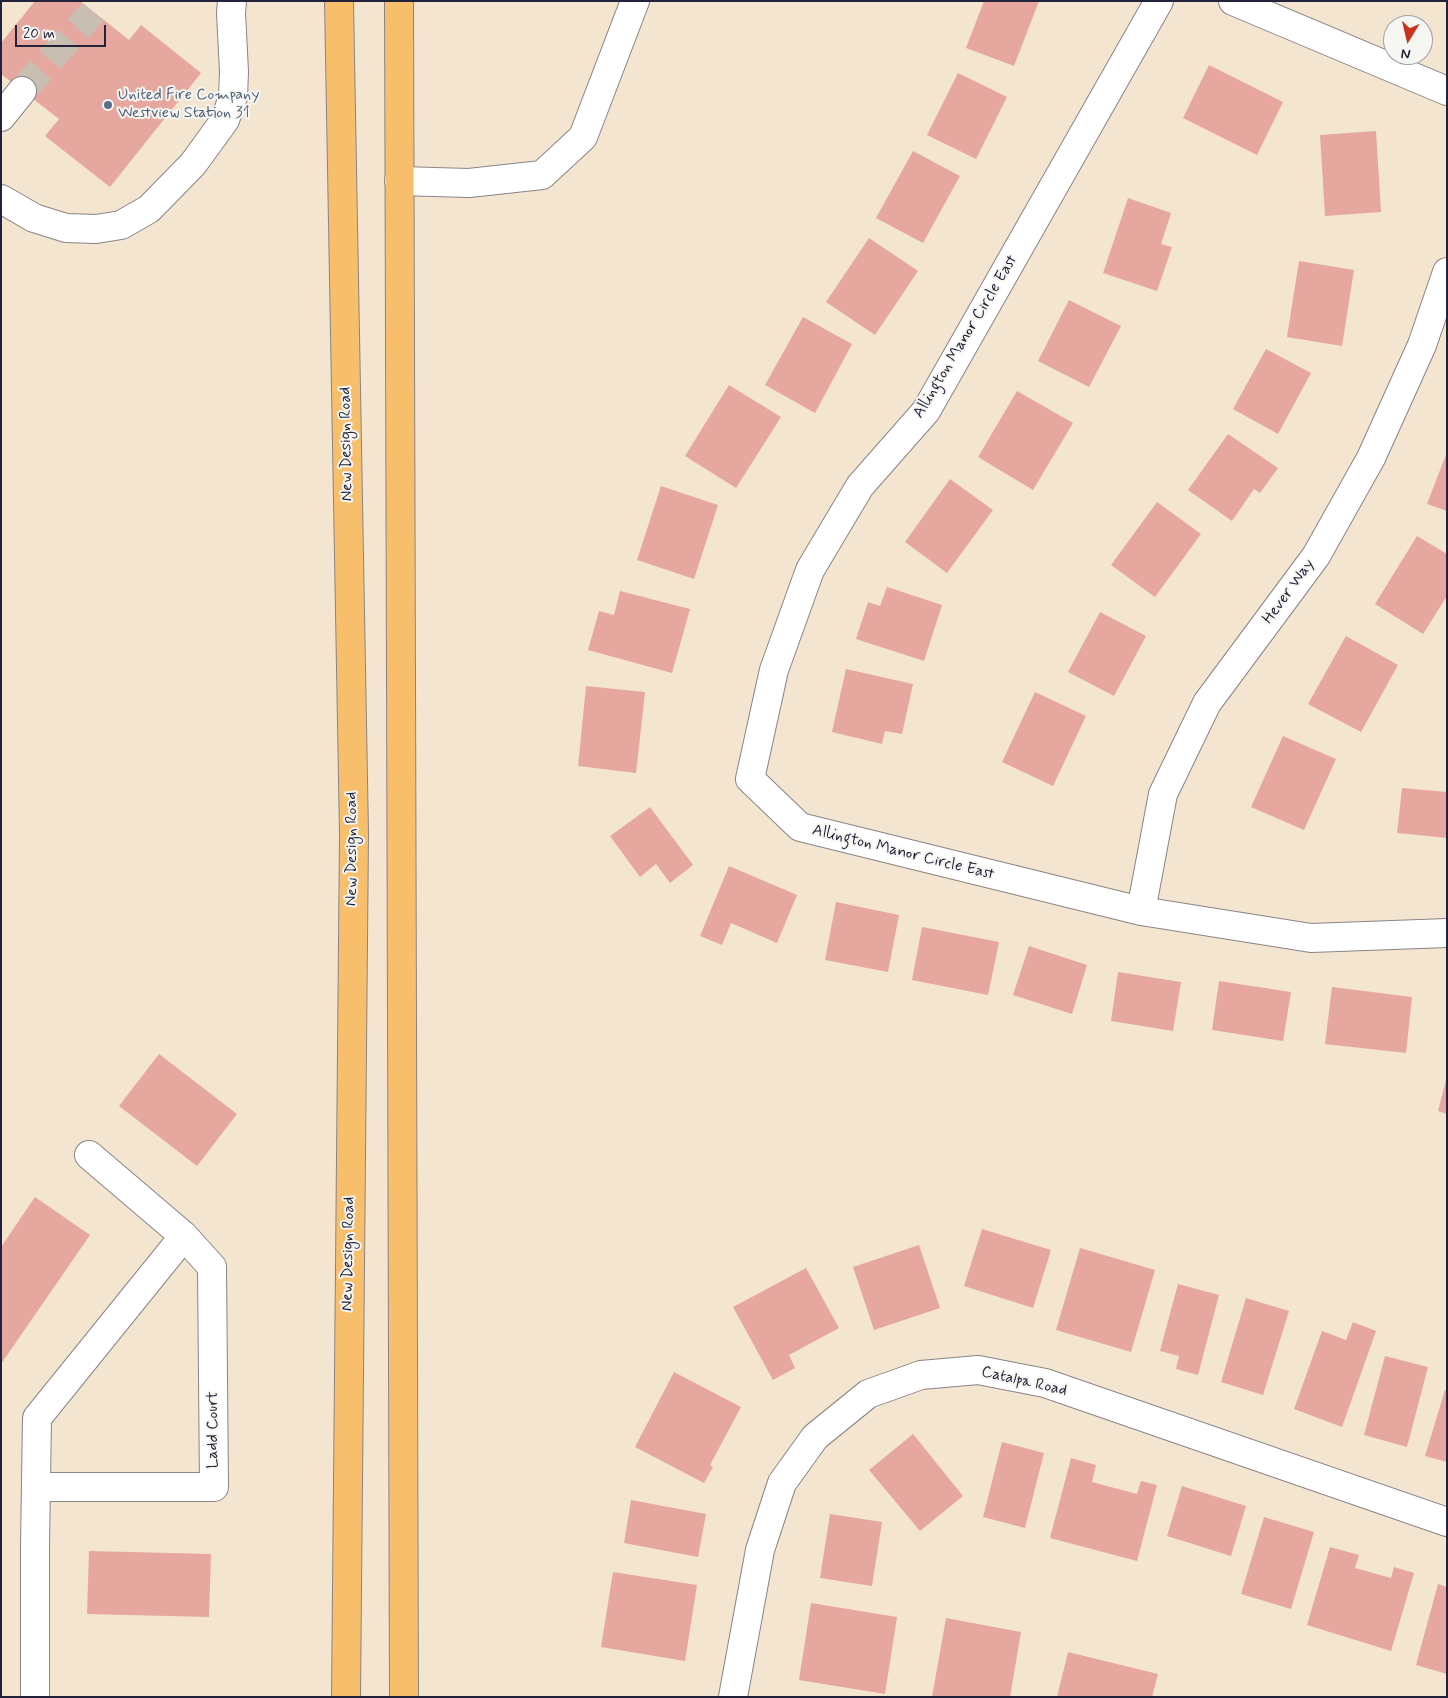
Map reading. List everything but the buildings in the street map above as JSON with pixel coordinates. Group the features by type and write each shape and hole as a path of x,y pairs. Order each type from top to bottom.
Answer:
{"main road":[{"name":"New Design Road","path":"338,1 354,834 346,1697"},
{"path":"399,1 404,1697"}],"street":[{"path":"1,199 34,218 66,228 96,229 122,225 150,209 193,164 225,120 233,97 234,80 232,1"},
{"path":"399,181 469,183 542,175 583,137 635,1"},
{"name":"Allington Manor Circle East","path":"1159,1 926,411 860,486 810,570 774,670 750,779 800,827 1141,911 1311,938 1447,933"},
{"path":"1233,1 1447,91"},
{"path":"1,117 22,91"},
{"name":"Hever Way","path":"1141,911 1163,794 1207,703 1316,556 1371,458 1422,345 1447,272"},
{"name":"Ladd Court","path":"36,1487 214,1487 212,1267 184,1236 89,1154"},
{"path":"35,1697 37,1418 184,1236"},
{"name":"Catalpa Road","path":"733,1697 760,1550 782,1484 815,1437 868,1394 921,1375 978,1370 1045,1383 1447,1522"}],"tunnel":[{"path":"22,91 93,12"}],"place":[{"name":"United Fire Company Westview Station 31","path":"108,105"}]}
